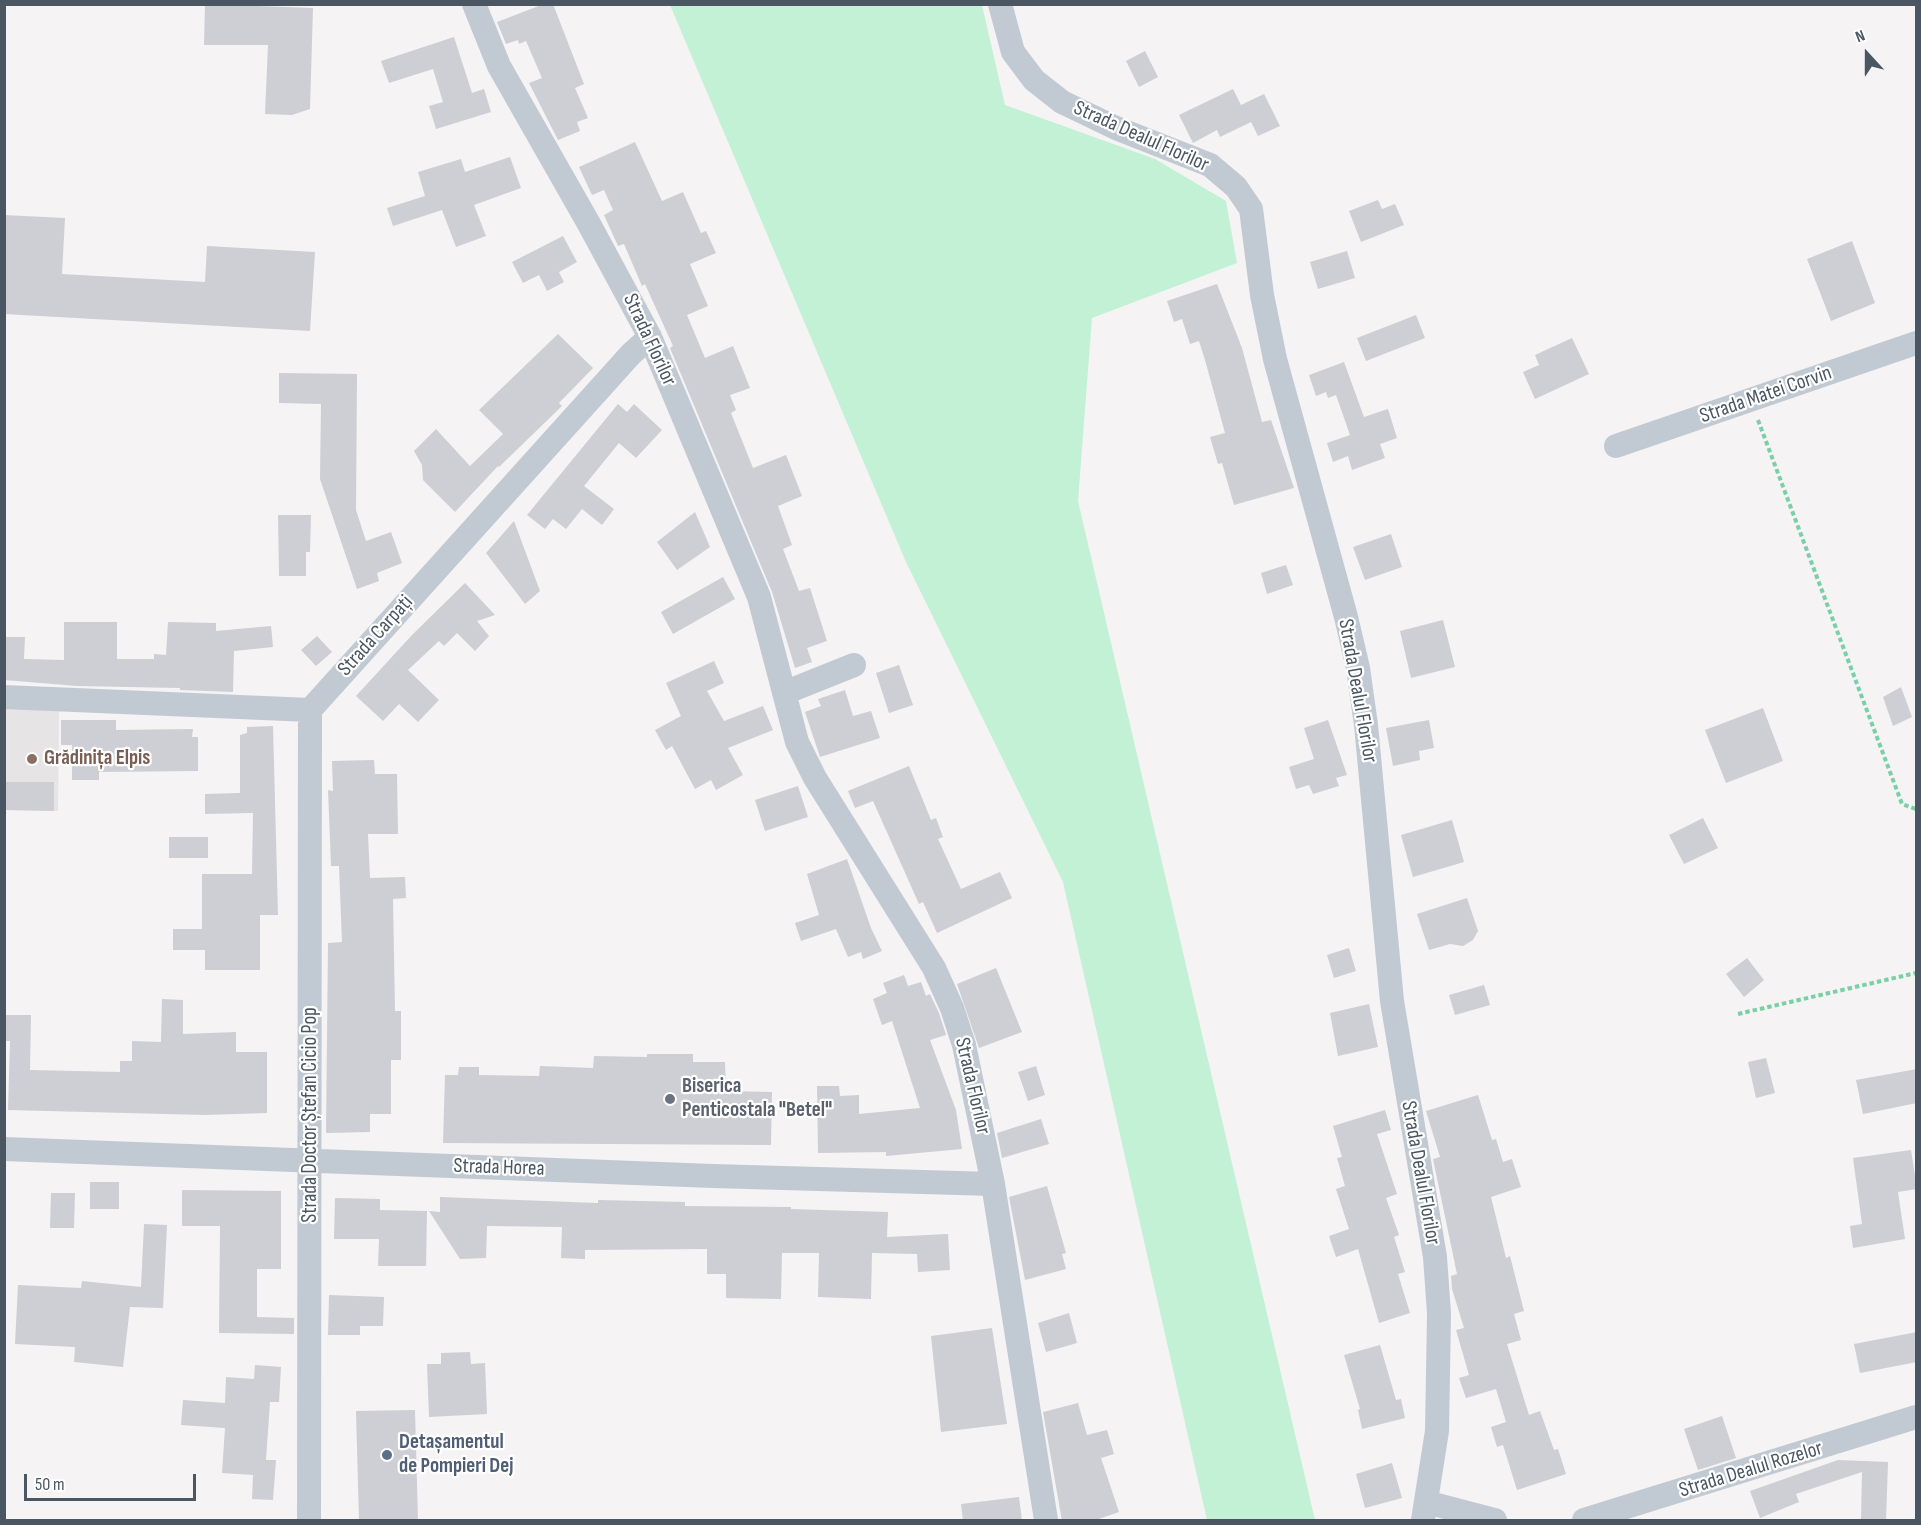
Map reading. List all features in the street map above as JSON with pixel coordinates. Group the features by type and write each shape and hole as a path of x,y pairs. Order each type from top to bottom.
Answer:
{"street":[{"name":"Strada Florilor","path":"474,4 500,66 590,224 650,337 759,597 797,742 815,778 923,950 952,1008 964,1045 993,1184 1046,1521"},
{"name":"Strada Dealul Florilor","path":"1000,4 1013,52 1034,80 1062,102 1116,128 1210,165 1236,187 1251,209 1275,359 1346,617 1358,668 1366,725 1392,1000 1435,1257 1439,1313 1437,1431 1424,1511"},
{"name":"Strada Carpați","path":"310,710 631,354 650,337"},
{"name":"Strada Matei Corvin","path":"1616,446 1917,343"},
{"path":"784,693 854,665"},
{"path":"4,697 310,710"},
{"name":"Strada Doctor Ștefan Cicio Pop","path":"309,1521 312,1162 310,710"},
{"name":"Strada Horea","path":"4,1149 312,1162 993,1184"},
{"name":"Strada Dealul Rozelor","path":"1584,1521 1917,1417"},
{"path":"1424,1511 1495,1521"}],"path":[{"path":"1751,400 1902,804 1917,809"},
{"path":"1738,1014 1917,973"}],"shaded area":[{"name":"Grădinița Elpis","path":"5,706 59,707 58,811 5,810"}],"green space":[{"path":"670,5 982,5 1005,105 1155,159 1226,201 1237,263 1092,318 1078,501 1315,1520 1207,1520 1063,882 906,562"}],"building":[{"path":"205,4 313,8 310,109 292,115 265,114 268,45 204,45"},
{"path":"544,4 553,4 584,84 575,88 588,118 577,122 580,131 558,140 529,83 542,78 526,41 519,44 518,40 506,44 497,22"},
{"path":"454,37 472,93 484,89 491,112 436,129 429,106 443,102 433,69 389,83 381,61"},
{"path":"1145,51 1158,77 1139,87 1126,61"},
{"path":"1233,89 1241,105 1264,94 1280,126 1258,136 1251,122 1220,137 1217,130 1193,143 1179,115"},
{"path":"635,142 662,201 683,192 701,233 706,231 716,253 690,264 708,306 687,315 705,358 733,346 750,388 730,395 736,410 731,413 753,468 786,455 802,496 778,506 792,545 783,549 799,591 810,588 827,641 807,648 812,662 795,668 772,592 670,348 673,346 645,284 642,286 624,244 618,246 604,215 613,210 604,190 592,195 579,167"},
{"path":"510,157 521,188 474,205 486,236 456,247 442,210 393,226 387,208 425,196 418,172 461,159 465,172"},
{"path":"1378,200 1382,209 1395,204 1404,225 1361,242 1349,211"},
{"path":"4,215 65,218 62,274 205,282 207,246 315,252 310,331 4,314"},
{"path":"563,236 577,262 559,272 564,282 547,291 539,275 523,283 512,262"},
{"path":"1852,241 1875,303 1831,321 1807,259"},
{"path":"1347,251 1355,278 1318,289 1310,262"},
{"path":"1217,284 1242,348 1262,422 1271,420 1294,488 1234,505 1222,463 1218,464 1210,437 1225,433 1199,341 1190,344 1182,319 1174,322 1167,301"},
{"path":"1416,315 1425,338 1366,361 1357,338"},
{"path":"558,334 593,368 559,403 562,406 498,466 455,512 423,480 422,465 414,451 436,429 470,466 503,434 479,410"},
{"path":"1572,338 1589,374 1535,399 1523,372 1539,365 1535,355"},
{"path":"1344,362 1364,417 1388,409 1397,438 1380,444 1385,458 1352,470 1348,456 1333,462 1327,443 1350,435 1336,395 1328,398 1326,392 1316,396 1309,375"},
{"path":"279,373 357,374 356,510 366,541 391,532 402,563 377,573 379,581 357,589 320,479 321,404 279,403"},
{"path":"618,404 627,412 634,404 662,430 636,458 619,443 584,486 614,509 602,525 582,509 566,529 553,519 545,529 527,515"},
{"path":"695,512 710,547 677,570 657,542"},
{"path":"278,515 311,515 310,552 306,552 306,576 279,576"},
{"path":"514,521 540,591 525,604 486,553"},
{"path":"1391,534 1402,567 1365,580 1353,547"},
{"path":"1286,565 1293,585 1267,594 1261,573"},
{"path":"723,577 735,599 673,634 661,612"},
{"path":"465,583 495,615 477,621 489,636 475,651 457,633 444,646 439,641 408,670 439,700 418,722 399,704 383,721 356,696 412,635"},
{"path":"1443,620 1455,667 1411,678 1400,631"},
{"path":"64,622 117,622 117,659 154,659 154,654 166,655 168,622 216,623 216,631 271,626 273,647 234,651 233,692 180,690 180,688 77,686 4,680 4,637 25,637 24,659 64,660"},
{"path":"317,636 332,652 316,666 301,650"},
{"path":"714,661 724,683 707,691 724,721 763,706 773,730 728,748 743,775 716,790 711,780 695,789 672,746 666,750 655,730 681,716 666,683"},
{"path":"899,665 913,705 889,713 876,673"},
{"path":"1901,687 1912,717 1893,726 1883,697"},
{"path":"845,690 853,716 871,711 880,738 820,757 805,712 821,706 818,699"},
{"path":"1763,708 1783,761 1726,783 1705,730"},
{"path":"61,720 116,720 116,730 193,729 192,737 198,737 198,771 99,772 99,780 72,780 72,745 61,745"},
{"path":"1328,720 1347,775 1336,778 1339,786 1313,794 1309,785 1296,789 1289,767 1314,759 1304,728"},
{"path":"1429,720 1434,748 1419,751 1420,760 1393,766 1386,728"},
{"path":"273,726 278,915 260,915 260,970 205,970 205,950 173,950 173,929 202,929 202,874 252,874 253,813 205,814 205,794 240,793 240,735 247,733 247,727"},
{"path":"374,760 375,774 397,774 398,834 368,834 370,878 405,877 406,898 393,899 395,1011 401,1011 401,1060 391,1060 391,1114 370,1114 370,1132 326,1133 328,943 342,942 339,866 331,866 328,790 333,791 332,761"},
{"path":"909,766 931,820 936,818 943,837 938,839 961,889 1000,872 1012,898 937,933 923,902 919,904 873,801 855,808 848,791"},
{"path":"4,782 54,782 54,811 4,810"},
{"path":"798,786 808,817 765,831 755,800"},
{"path":"1703,818 1718,848 1684,864 1669,835"},
{"path":"1452,820 1464,862 1413,877 1401,835"},
{"path":"169,837 208,837 208,858 169,858"},
{"path":"847,859 871,928 882,951 863,959 861,952 848,957 836,929 801,941 795,923 819,915 807,874"},
{"path":"1467,898 1478,931 1473,940 1463,946 1450,944 1429,950 1417,914"},
{"path":"1349,948 1356,971 1334,978 1327,955"},
{"path":"1747,958 1764,980 1744,997 1726,974"},
{"path":"996,968 1022,1032 979,1048 957,984"},
{"path":"904,975 908,986 921,982 926,996 930,994 939,1013 946,1035 930,1040 956,1110 962,1149 886,1156 886,1152 818,1153 817,1086 839,1086 840,1096 859,1095 859,1114 920,1108 892,1021 882,1025 873,999 887,993 883,983"},
{"path":"1484,985 1490,1005 1455,1015 1449,995"},
{"path":"162,999 183,1000 183,1034 236,1032 236,1052 267,1052 267,1113 205,1115 8,1110 10,1041 4,1041 4,1015 31,1015 30,1070 120,1072 120,1061 132,1061 132,1041 161,1042"},
{"path":"1369,1004 1378,1047 1338,1056 1330,1013"},
{"path":"647,1054 693,1054 693,1062 725,1062 726,1091 772,1092 771,1145 443,1143 445,1075 458,1075 459,1067 479,1067 479,1075 539,1076 540,1066 593,1068 594,1056 647,1057"},
{"path":"1766,1058 1775,1093 1756,1098 1748,1062"},
{"path":"1036,1066 1045,1095 1028,1101 1018,1072"},
{"path":"1917,1069 1917,1103 1863,1114 1856,1080"},
{"path":"1478,1095 1492,1140 1496,1139 1503,1162 1512,1159 1521,1187 1491,1197 1506,1258 1510,1256 1524,1311 1514,1314 1521,1340 1507,1344 1529,1415 1540,1411 1554,1450 1558,1449 1566,1474 1517,1490 1503,1445 1497,1447 1491,1427 1506,1422 1496,1389 1466,1398 1459,1378 1469,1375 1456,1330 1464,1328 1452,1289 1451,1276 1457,1274 1433,1159 1440,1157 1426,1111"},
{"path":"1385,1110 1391,1130 1377,1134 1397,1194 1386,1198 1399,1235 1394,1237 1405,1272 1398,1274 1410,1313 1379,1323 1358,1249 1336,1257 1329,1236 1349,1229 1336,1189 1345,1186 1337,1158 1342,1157 1333,1126"},
{"path":"1041,1119 1049,1144 1002,1158 997,1133"},
{"path":"1911,1150 1917,1189 1898,1192 1905,1239 1853,1248 1850,1226 1862,1224 1853,1158"},
{"path":"90,1182 119,1182 119,1209 90,1209"},
{"path":"1047,1186 1066,1253 1062,1254 1066,1269 1025,1280 1009,1197"},
{"path":"182,1190 281,1191 281,1269 257,1269 257,1317 294,1318 294,1334 219,1333 220,1226 182,1226"},
{"path":"51,1193 75,1193 74,1228 50,1228"},
{"path":"440,1197 598,1203 598,1200 685,1202 685,1206 791,1207 791,1209 888,1212 887,1237 948,1234 950,1270 918,1272 917,1254 872,1253 871,1299 818,1297 819,1253 782,1253 781,1299 726,1298 726,1274 707,1274 707,1249 585,1250 585,1259 561,1258 562,1227 487,1226 486,1258 460,1259 429,1211 440,1212"},
{"path":"335,1198 380,1199 380,1210 427,1211 426,1266 378,1266 379,1239 334,1239"},
{"path":"144,1224 167,1225 163,1308 130,1307 123,1367 74,1362 75,1347 15,1344 18,1285 81,1288 82,1281 141,1287"},
{"path":"329,1295 384,1297 383,1326 360,1326 360,1335 328,1335"},
{"path":"1069,1313 1077,1343 1046,1352 1038,1323"},
{"path":"992,1328 1007,1424 941,1432 931,1336"},
{"path":"1917,1332 1917,1362 1860,1373 1854,1344"},
{"path":"1380,1345 1396,1400 1401,1399 1405,1418 1362,1429 1358,1410 1360,1409 1344,1355"},
{"path":"470,1352 471,1364 485,1363 487,1414 429,1417 427,1364 441,1364 441,1353"},
{"path":"255,1365 281,1367 279,1402 270,1402 266,1460 276,1460 273,1500 252,1499 253,1475 222,1473 225,1428 181,1425 183,1400 225,1403 226,1377 254,1379"},
{"path":"1078,1403 1087,1435 1107,1430 1114,1454 1101,1458 1119,1512 1093,1521 1062,1521 1043,1412"},
{"name":"Detașamentul de Pompieri Dej","path":"415,1410 418,1521 359,1521 356,1411"},
{"path":"1722,1416 1736,1458 1698,1470 1684,1429"},
{"path":"1838,1460 1888,1462 1886,1521 1861,1520 1862,1472 1796,1494 1799,1502 1760,1518 1750,1491"},
{"path":"1392,1463 1402,1498 1365,1508 1356,1474"},
{"path":"1019,1497 1022,1521 963,1521 961,1504"}],"place":[{"name":"Grădinița Elpis","path":"32,759"},
{"name":"Biserica Penticostala \"Betel\"","path":"670,1099"},
{"name":"Detașamentul de Pompieri Dej","path":"387,1455"}]}
